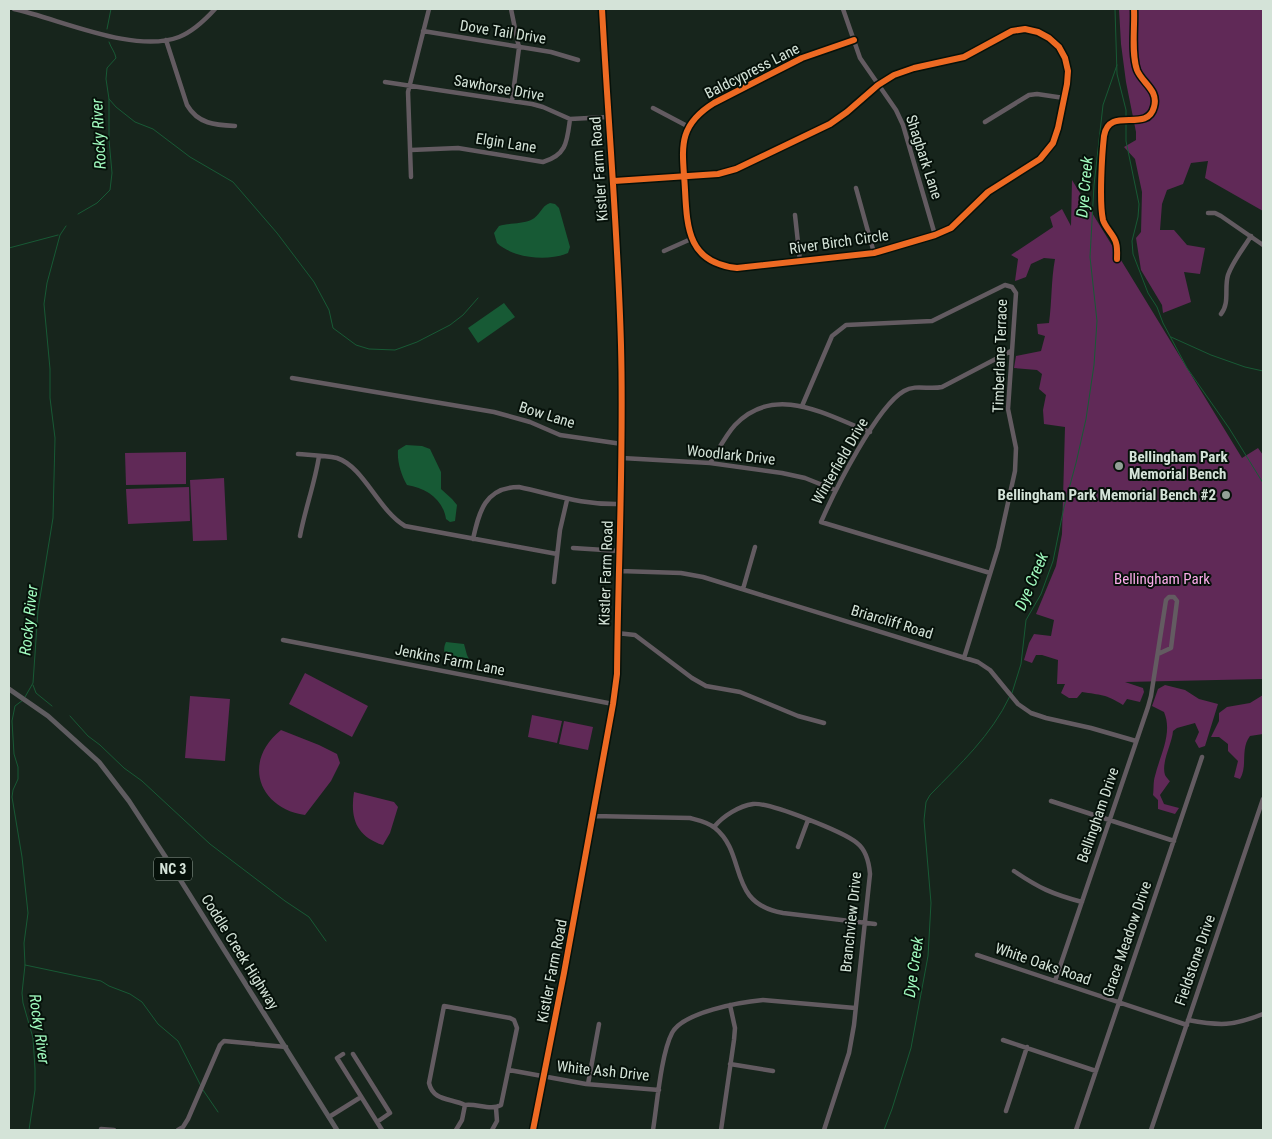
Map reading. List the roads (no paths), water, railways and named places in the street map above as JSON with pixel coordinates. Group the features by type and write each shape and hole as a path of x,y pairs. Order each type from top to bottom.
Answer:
{"main road":[{"name":"Coddle Creek Highway","path":"9,689 48,716 99,762 129,801 337,1130"}],"street":[{"path":"14,9 38,14 101,33 152,42 180,36 197,27 216,9"},
{"path":"411,177 408,106 410,86 429,9"},
{"path":"511,9 519,48 512,101"},
{"name":"Kistler Farm Road","path":"533,1130 593,816 617,674 622,458 621,344 614,181 608,117 602,9"},
{"name":"Shagbark Lane","path":"843,9 860,58 896,110 903,125 935,236"},
{"name":"Dove Tail Drive","path":"423,31 560,54 578,60"},
{"name":"River Birch Circle","path":"614,181 718,174 736,169 830,124 878,85 894,75 914,68 964,57 1012,31 1038,32 1049,38 1065,58 1068,71 1064,98 1055,137 1045,154 1035,163 988,192 956,224 935,236 874,253 737,268 715,263 705,257 690,239"},
{"path":"166,40 187,105 192,114 199,120 235,126"},
{"name":"Baldcypress Lane","path":"684,176 682,148 689,127 702,112 714,103 802,58 854,40"},
{"name":"Sawhorse Drive","path":"385,82 543,107 570,119 608,117"},
{"path":"985,122 1029,95 1036,94 1064,98"},
{"path":"653,108 689,127"},
{"name":"Elgin Lane","path":"410,150 458,148 543,162 552,159 565,147 570,119"},
{"path":"664,251 690,239 686,220 684,176"},
{"path":"856,188 874,253"},
{"path":"1208,213 1215,213 1221,216 1263,245"},
{"path":"795,215 800,261"},
{"path":"1221,314 1226,306 1228,275 1233,263 1251,236"},
{"name":"Timberlane Terrace","path":"802,406 832,336 846,325 932,321 1005,285 1012,287 1016,293 1008,409 1016,448 1015,471 998,548 964,658"},
{"name":"Winterfield Drive","path":"990,573 821,522 835,490 884,410 895,398 905,390 919,386 942,387 1011,351"},
{"name":"Bow Lane","path":"292,378 494,412 530,422 560,435 622,444"},
{"path":"710,464 734,426 758,408 772,404 787,403 802,406 870,432"},
{"path":"298,454 337,459 353,468 387,511 405,526 557,554"},
{"path":"300,536 304,515 316,476 319,456"},
{"name":"Woodlark Drive","path":"622,458 710,464 782,473 805,478 835,490"},
{"path":"473,539 478,513 491,496 511,487 519,487 567,500 598,504 620,504"},
{"path":"554,582 562,520 567,500"},
{"path":"743,589 755,547"},
{"path":"573,548 620,551"},
{"name":"Briarcliff Road","path":"620,571 681,573 703,577 978,662 990,670 1018,704 1031,713 1136,741"},
{"name":"Bellingham Drive","path":"1056,981 1151,696 1166,600 1169,597 1174,597 1177,601 1171,648 1158,654"},
{"path":"617,633 635,635 692,678 706,686 740,692 798,716 824,723"},
{"name":"Jenkins Farm Lane","path":"283,640 613,704"},
{"name":"Grace Meadow Drive","path":"1076,1130 1202,757"},
{"name":"Fieldstone Drive","path":"1151,1130 1263,799"},
{"path":"1051,801 1174,841"},
{"name":"Branchview Drive","path":"714,827 720,820 732,812 753,804 763,804 850,838 856,842 865,854 870,874 849,1053 824,1130"},
{"path":"593,816 690,818 714,827 724,838 744,888 760,906 772,911 875,924"},
{"path":"798,847 808,820"},
{"path":"1014,871 1040,888 1057,896 1082,902"},
{"name":"White Oaks Road","path":"977,955 1119,1002 1188,1022 1229,1025 1263,1014"},
{"path":"654,1130 666,1048 672,1032 680,1023 705,1012 730,1005 763,1000 855,1008"},
{"path":"721,1130 735,1028 730,1005"},
{"path":"444,1006 510,1018 514,1020 517,1028 501,1105 496,1108 471,1104 465,1106 457,1101 437,1096 433,1093 429,1083 444,1006"},
{"path":"588,1084 599,1024"},
{"path":"1002,1040 1096,1070"},
{"path":"178,1130 183,1127 188,1119 220,1045 224,1041 286,1047"},
{"path":"1006,1111 1027,1047"},
{"path":"343,1054 337,1058 382,1130"},
{"path":"353,1054 390,1113 377,1122"},
{"path":"730,1064 773,1070"},
{"name":"White Ash Drive","path":"509,1070 588,1084 659,1090"},
{"path":"329,1117 361,1097"},
{"path":"456,1130 462,1120 465,1106"},
{"path":"492,1130 497,1122 496,1108"},
{"path":"100,1129 114,1130"}],"waterway":[{"name":"Rocky River","path":"107,29 111,9"},
{"path":"1115,9 1117,74 1126,110 1126,141 1139,204 1132,241 1133,254 1148,293 1157,307 1163,323 1187,368 1229,428 1263,483"},
{"name":"Rocky River","path":"78,214 97,203 110,190 112,173 109,140 109,99 106,79 107,68 116,58 109,42"},
{"name":"Dye Creek","path":"1012,693 1021,664 1026,620 1041,594 1053,561 1064,507 1086,419 1094,365 1097,321 1090,257 1094,185 1103,105 1117,65"},
{"path":"109,99 135,122 153,129 190,157 233,182 277,233 314,282 329,310 333,328 356,345 369,349 395,350 417,342 450,325 463,315 478,298"},
{"name":"Rocky River","path":"25,697 33,683 38,610 53,518 55,438 50,398 50,369 44,304 47,283 60,235 66,226"},
{"path":"9,248 58,235"},
{"path":"1171,337 1211,355 1263,371"},
{"path":"33,685 36,693 52,706"},
{"name":"Dye Creek","path":"884,1130 911,1048 928,956 931,903 924,820 926,802 930,795 984,737 1010,696"},
{"name":"Rocky River","path":"23,700 15,706 12,721 14,754 18,767 18,779 12,797 22,857 28,913 24,943 25,965 22,993 33,1038 35,1069 35,1090 29,1130"},
{"path":"70,716 88,736 124,768 142,781 210,844 309,917 326,941"},
{"path":"25,965 101,981 130,994 142,1002 158,1024 178,1041 201,1086"},
{"path":"203,1090 218,1112"}],"place":[{"name":"Bellingham Park Memorial Bench","path":"1119,466"},
{"name":"Bellingham Park Memorial Bench #2","path":"1226,495"}],"park label":[{"name":"Bellingham Park","path":"1162,579"}]}
